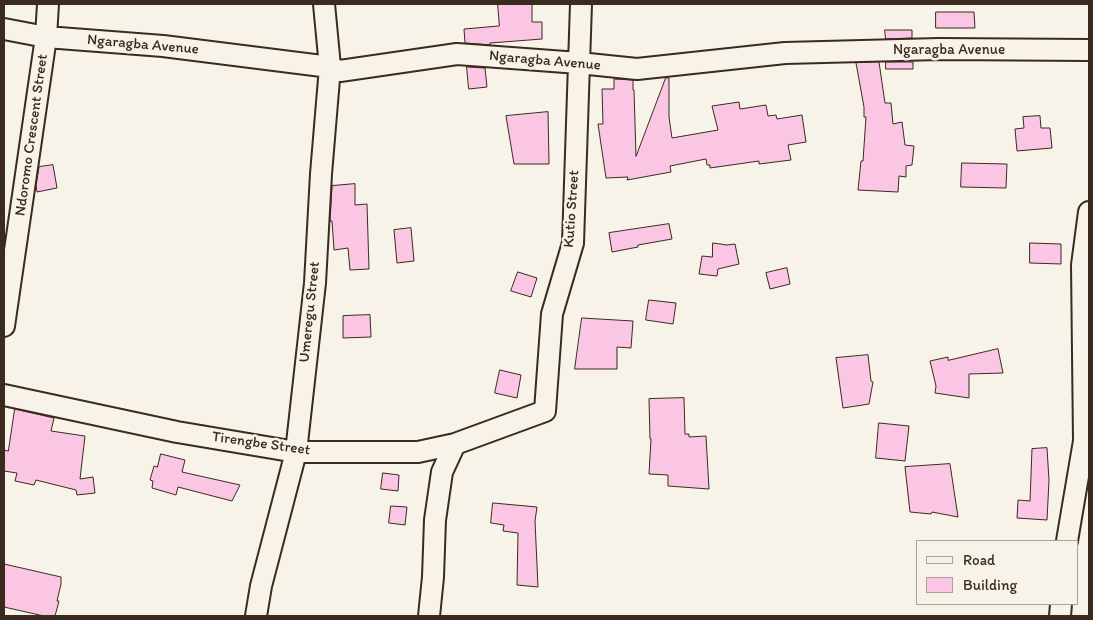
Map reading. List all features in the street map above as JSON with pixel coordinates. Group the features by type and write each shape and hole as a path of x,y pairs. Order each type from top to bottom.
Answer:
{"street":[{"name":"Ndoromo Crescent Street","path":"4,326 46,37 48,4"},
{"name":"Umeregu Street","path":"256,616 261,586 296,452 315,283 321,174 330,67 324,4"},
{"name":"Kutio Street","path":"545,411 552,314 573,243 581,4"},
{"name":"Ngaragba Avenue","path":"4,29 46,37 163,46 330,67 340,71 457,54 637,69 784,53 939,49 1089,50"},
{"path":"1067,540 1084,441 1082,265 1089,212"},
{"name":"Tirengbe Street","path":"4,395 177,432 296,452 418,452 455,444 545,411"},
{"path":"429,616 435,520 442,472 455,444"}],"building":[{"path":"498,4 532,4 532,22 542,22 542,39 490,43 490,45 465,43 464,29 499,26"},
{"path":"936,12 974,12 975,28 936,28"},
{"path":"885,30 912,30 912,38 886,39"},
{"path":"879,62 885,103 891,103 893,124 902,122 905,145 914,146 912,165 906,166 906,177 899,176 898,192 858,190 861,161 863,161 866,117 864,117 856,63"},
{"path":"886,62 913,62 913,69 886,69"},
{"path":"467,67 485,68 487,87 469,89"},
{"path":"666,78 669,78 669,117 672,138 718,130 712,106 739,102 740,109 766,105 768,116 776,115 777,119 802,115 806,142 788,145 791,160 759,164 759,161 710,168 710,165 707,165 706,159 670,166 671,172 627,180 628,177 606,178 598,124 603,124 602,89 614,89 614,79 633,80 636,156"},
{"path":"548,112 549,164 514,164 506,116"},
{"path":"1040,116 1041,128 1050,128 1052,148 1017,151 1015,129 1024,128 1023,117"},
{"path":"962,163 1007,164 1006,188 961,187"},
{"path":"53,165 57,188 37,192 36,185 39,167"},
{"path":"355,184 355,205 367,204 369,269 350,270 348,248 334,250 332,221 330,221 332,186"},
{"path":"669,224 672,239 612,252 609,233"},
{"path":"411,228 414,261 397,263 394,230"},
{"path":"713,243 735,244 739,264 718,269 717,276 699,274 702,256 712,257"},
{"path":"1030,243 1061,244 1061,264 1030,263"},
{"path":"787,268 790,284 770,289 766,273"},
{"path":"518,272 537,278 531,297 511,291"},
{"path":"649,300 676,303 673,324 646,320"},
{"path":"370,315 371,337 343,338 343,316"},
{"path":"582,318 633,321 631,348 617,347 617,369 575,369"},
{"path":"998,349 1003,373 969,374 969,398 935,393 936,386 930,361 948,357 948,360"},
{"path":"868,355 871,381 873,382 869,404 843,408 836,358"},
{"path":"500,370 521,375 517,398 495,393"},
{"path":"684,398 685,434 689,434 689,437 706,436 709,489 668,486 668,475 649,474 651,439 649,399"},
{"path":"15,409 54,418 51,431 85,436 80,479 93,477 95,493 77,495 76,490 36,480 34,485 15,481 17,473 4,471 4,450 8,451"},
{"path":"879,423 909,426 905,461 876,458"},
{"path":"1047,448 1049,480 1047,520 1017,518 1018,500 1030,501 1032,449"},
{"path":"161,454 185,460 182,472 240,485 232,501 178,487 176,495 152,488 153,481 150,480 154,466 157,467"},
{"path":"950,464 958,517 932,512 931,514 910,512 905,467"},
{"path":"383,473 399,475 398,491 381,489"},
{"path":"493,503 537,507 535,521 538,587 517,585 518,533 503,531 504,525 491,523"},
{"path":"391,506 407,507 405,525 389,523"},
{"path":"4,564 61,577 57,601 59,601 55,616 44,616 4,607"}]}
